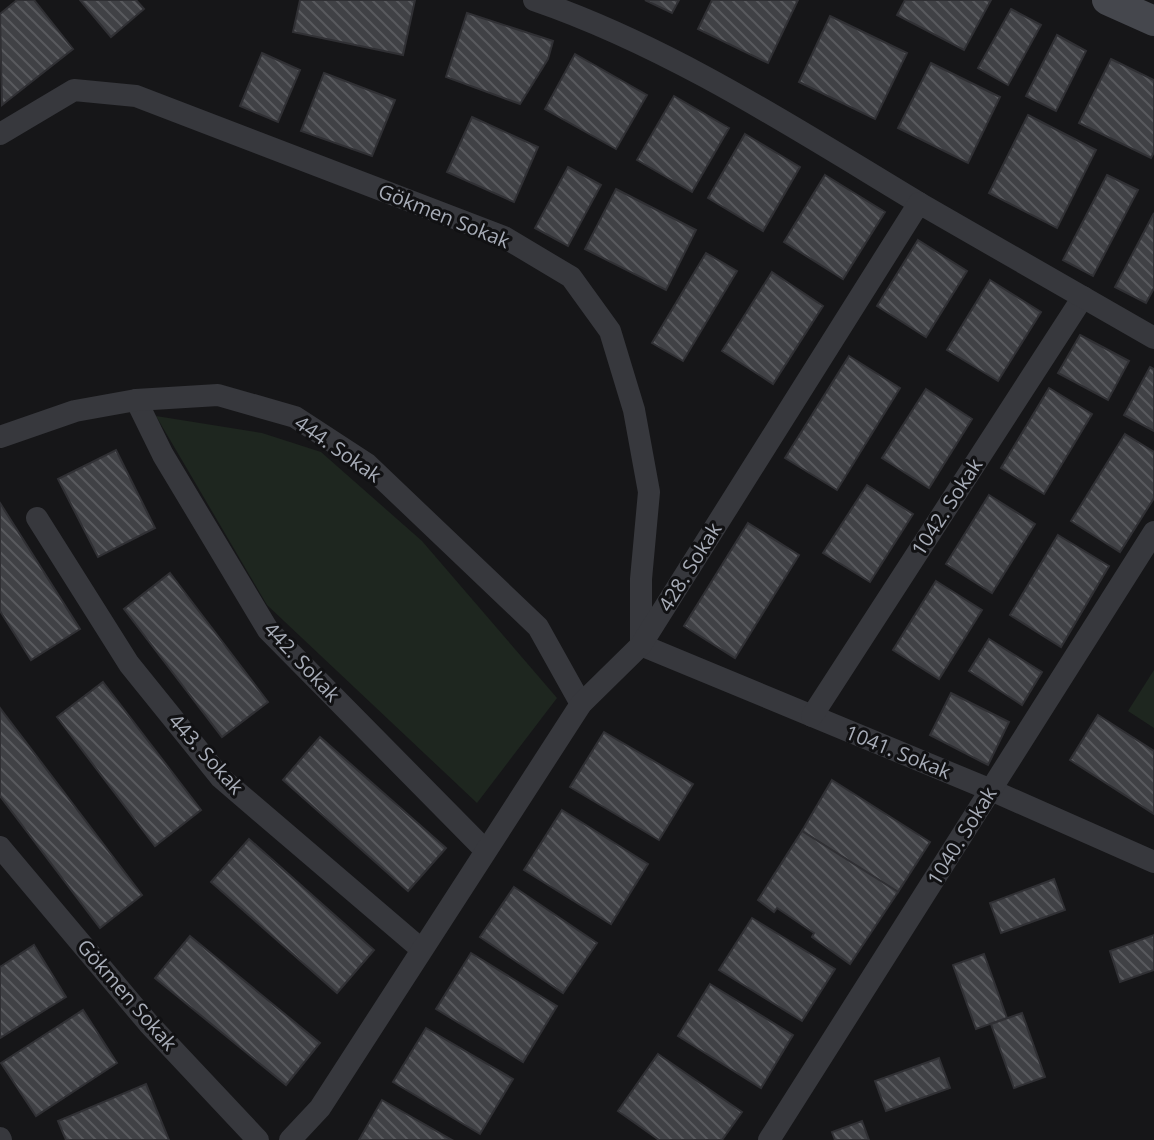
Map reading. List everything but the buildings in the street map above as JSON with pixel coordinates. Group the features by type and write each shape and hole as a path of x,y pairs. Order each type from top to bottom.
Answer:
{"street":[{"path":"534,0 586,18 697,74 1154,338"},
{"path":"1107,0 1154,21"},
{"name":"Gökmen Sokak","path":"0,134 74,90 136,96 504,237 571,277 610,331 634,410 649,492 641,579 641,645"},
{"name":"428. Sokak","path":"290,1140 320,1108 581,704 641,645 919,203"},
{"name":"1042. Sokak","path":"812,716 1083,297"},
{"name":"444. Sokak","path":"0,437 75,411 136,400 218,395 295,417 367,464 538,627 581,704"},
{"name":"442. Sokak","path":"136,400 163,455 268,630 485,850"},
{"name":"443. Sokak","path":"37,518 129,664 221,778 421,949"},
{"name":"1040. Sokak","path":"769,1140 1154,532"},
{"name":"1041. Sokak","path":"641,645 991,790 1154,862"},
{"name":"Gökmen Sokak","path":"0,847 149,1024 258,1140"}],"shaded area":[{"path":"156,416 262,433 321,452 422,541 557,698 477,803 267,605"},
{"path":"1154,670 1154,728 1128,711"}]}
